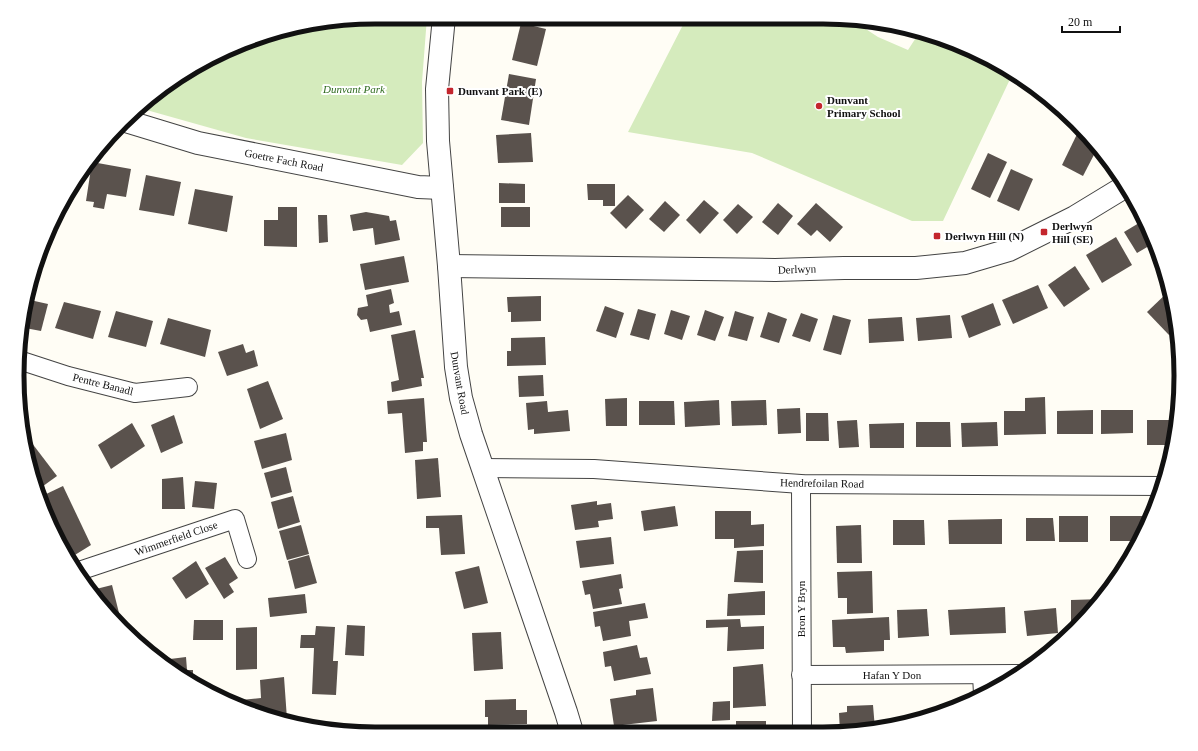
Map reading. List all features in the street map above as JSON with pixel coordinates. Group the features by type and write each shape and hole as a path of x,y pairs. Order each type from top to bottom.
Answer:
{"street":[{"name":"Dunvant Road","path":"443,24 437,89 438,141 456,367 460,398 470,434 570,727"},
{"name":"Goetre Fach Road","path":"131,123 198,143 418,187 442,188"},
{"name":"Derlwyn","path":"449,266 775,270 916,268 965,263 1009,250 1075,217 1121,189"},
{"name":"Pentre Banadl","path":"25,362 68,376 134,393 188,387"},
{"name":"Hendrefoilan Road","path":"482,468 594,469 801,484 1156,486"},
{"name":"Bron Y Bryn","path":"801,484 802,727"},
{"name":"Wimmerfield Close","path":"82,570 235,518 247,559"},
{"name":"Hafan Y Don","path":"801,675 1008,674"},
{"path":"982,675 983,688"}],"green space":[{"name":"Dunvant Park","path":"426,24 422,82 423,143 402,165 246,138 146,110 180,83 220,60 285,36 330,27 353,25"},
{"name":"Dunvant Primary School","path":"683,24 822,24 827,26 831,24 862,26 878,37 908,50 916,37 935,43 978,60 1010,78 943,221 912,221 752,153 628,132"}],"building":[{"path":"521,24 546,29 537,66 512,60"},
{"path":"509,74 536,79 529,125 501,120"},
{"path":"531,133 533,162 498,163 496,135"},
{"path":"1077,134 1095,154 1083,176 1062,165"},
{"path":"988,153 1007,162 990,198 971,189"},
{"path":"96,163 131,169 126,197 107,194 104,209 93,207 94,202 86,201 91,170"},
{"path":"1011,169 1033,179 1019,211 997,201"},
{"path":"146,175 181,182 174,216 139,210"},
{"path":"499,183 525,184 525,203 499,203"},
{"path":"587,184 615,184 615,206 603,206 603,200 588,200"},
{"path":"195,189 233,196 227,232 188,224"},
{"path":"628,195 644,210 626,229 610,213"},
{"path":"704,200 719,213 700,234 686,220"},
{"path":"665,201 680,215 664,232 649,219"},
{"path":"778,203 793,216 778,235 762,222"},
{"path":"816,203 843,227 830,242 817,230 811,236 797,224"},
{"path":"738,204 753,217 737,234 723,220"},
{"path":"278,207 297,207 297,247 264,246 264,220 278,220"},
{"path":"501,207 530,207 530,227 501,227"},
{"path":"366,212 389,216 390,221 396,220 400,240 375,245 373,228 353,231 350,215"},
{"path":"318,215 327,215 328,242 319,243"},
{"path":"1139,223 1149,246 1137,253 1124,232"},
{"path":"1116,237 1132,265 1102,283 1086,255"},
{"path":"404,256 409,282 365,290 360,264"},
{"path":"1075,266 1090,289 1064,307 1048,285"},
{"path":"1038,285 1048,308 1013,324 1002,300"},
{"path":"391,289 394,303 389,305 390,313 399,311 402,325 370,332 367,319 361,320 357,315 358,308 368,306 366,295"},
{"path":"1164,295 1171,333 1169,335 1147,312"},
{"path":"541,296 541,321 511,322 511,312 508,312 507,297"},
{"path":"32,301 48,304 41,331 27,328"},
{"path":"64,302 101,311 93,339 55,328"},
{"path":"993,303 1001,325 969,338 961,316"},
{"path":"605,306 624,313 616,338 596,331"},
{"path":"638,309 656,314 649,340 630,335"},
{"path":"671,310 690,316 682,340 664,334"},
{"path":"705,310 724,317 715,341 697,335"},
{"path":"116,311 153,321 146,347 108,337"},
{"path":"735,311 754,317 747,341 728,336"},
{"path":"768,312 787,319 779,343 760,337"},
{"path":"801,313 818,319 810,342 792,336"},
{"path":"833,315 851,320 841,355 823,350"},
{"path":"950,315 952,338 918,341 916,318"},
{"path":"902,317 904,341 869,343 868,319"},
{"path":"168,318 211,330 205,357 160,344"},
{"path":"415,330 424,378 421,378 422,386 392,392 391,382 399,380 391,335"},
{"path":"545,337 546,365 507,366 507,351 511,351 511,338"},
{"path":"243,344 246,353 254,350 258,366 227,376 218,352"},
{"path":"543,375 544,396 519,397 518,376"},
{"path":"268,381 283,419 260,429 247,389"},
{"path":"1045,397 1046,434 1004,435 1004,411 1025,411 1025,398"},
{"path":"424,398 427,442 423,442 423,451 405,453 402,413 388,414 387,401"},
{"path":"627,398 627,426 606,426 605,399"},
{"path":"719,400 720,425 685,427 684,402"},
{"path":"766,400 767,425 732,426 731,401"},
{"path":"547,401 548,412 568,410 570,431 534,434 534,429 528,430 526,403"},
{"path":"639,401 674,401 675,425 639,425"},
{"path":"800,408 801,433 778,434 777,409"},
{"path":"1093,410 1093,434 1057,434 1057,411"},
{"path":"1101,410 1133,410 1133,433 1101,434"},
{"path":"806,413 828,413 829,441 806,441"},
{"path":"174,415 183,443 161,453 151,425"},
{"path":"857,420 859,447 839,448 837,421"},
{"path":"1147,420 1171,420 1167,445 1147,445"},
{"path":"916,422 950,422 951,447 916,447"},
{"path":"997,422 998,446 962,447 961,423"},
{"path":"132,423 145,446 111,469 98,445"},
{"path":"904,423 904,448 870,448 869,424"},
{"path":"286,433 292,460 262,469 254,441"},
{"path":"31,441 57,476 43,486"},
{"path":"438,458 441,497 417,499 415,460"},
{"path":"286,467 292,492 271,498 264,473"},
{"path":"183,477 185,509 162,509 162,479"},
{"path":"195,481 217,483 214,509 192,507"},
{"path":"63,486 91,545 74,556 60,531 45,494"},
{"path":"293,496 300,522 278,529 271,502"},
{"path":"597,501 597,505 611,503 613,519 598,521 599,527 575,530 571,505"},
{"path":"675,506 678,526 644,531 641,511"},
{"path":"715,511 751,511 751,525 764,524 764,546 734,548 734,539 715,539"},
{"path":"462,515 465,554 441,555 439,528 426,528 426,516"},
{"path":"1059,516 1088,516 1088,542 1059,542"},
{"path":"1110,516 1144,516 1132,541 1110,541"},
{"path":"1026,518 1053,518 1055,541 1026,541"},
{"path":"1002,519 1002,544 949,544 948,520"},
{"path":"893,520 924,520 925,545 893,545"},
{"path":"301,525 309,554 287,560 279,531"},
{"path":"861,525 862,563 837,563 836,526"},
{"path":"611,537 614,564 580,568 576,541"},
{"path":"763,550 763,583 734,582 737,551"},
{"path":"309,555 317,583 295,589 288,561"},
{"path":"225,557 238,578 229,584 234,592 224,599 205,568"},
{"path":"196,561 209,584 186,599 172,578"},
{"path":"479,566 488,603 464,609 455,572"},
{"path":"872,571 873,613 847,614 847,598 838,598 837,572"},
{"path":"621,574 623,588 619,589 622,604 593,609 590,594 585,595 582,581"},
{"path":"112,585 120,616 111,607 97,589"},
{"path":"765,591 765,615 727,616 728,594"},
{"path":"305,594 307,613 270,617 268,598"},
{"path":"1093,599 1071,624 1071,600"},
{"path":"645,603 648,618 629,621 631,636 603,641 600,626 595,627 593,612"},
{"path":"1005,607 1006,633 950,635 948,610"},
{"path":"1056,608 1058,633 1027,636 1024,611"},
{"path":"927,609 929,636 898,638 897,610"},
{"path":"889,617 890,640 884,640 884,651 846,653 845,647 833,647 832,620"},
{"path":"740,619 741,627 764,626 764,649 727,651 728,627 706,628 706,620"},
{"path":"194,620 223,620 223,640 193,640"},
{"path":"347,625 365,626 364,656 345,655"},
{"path":"316,626 335,627 333,661 338,661 336,695 312,694 314,648 300,648 301,635 315,635"},
{"path":"257,627 257,669 236,670 236,628"},
{"path":"501,632 503,669 474,671 472,633"},
{"path":"637,645 640,658 647,657 651,674 614,681 611,666 605,667 603,652"},
{"path":"186,657 187,670 193,670 193,676 180,668 169,659"},
{"path":"763,664 766,706 733,708 733,667"},
{"path":"284,677 287,715 241,700 261,698 260,680"},
{"path":"653,688 657,721 614,726 610,699 636,695 636,690"},
{"path":"516,699 516,710 527,710 527,724 488,725 488,717 485,717 485,700"},
{"path":"730,701 730,720 712,721 713,702"},
{"path":"873,705 874,723 840,726 839,713 847,712 847,706"},
{"path":"736,721 766,721 766,727 736,727"}],"place":[{"name":"Dunvant Park (E)","path":"450,91"},
{"name":"Dunvant Primary School","path":"819,106"},
{"name":"Derlwyn Hill (SE)","path":"1044,232"},
{"name":"Derlwyn Hill (N)","path":"937,236"}]}
